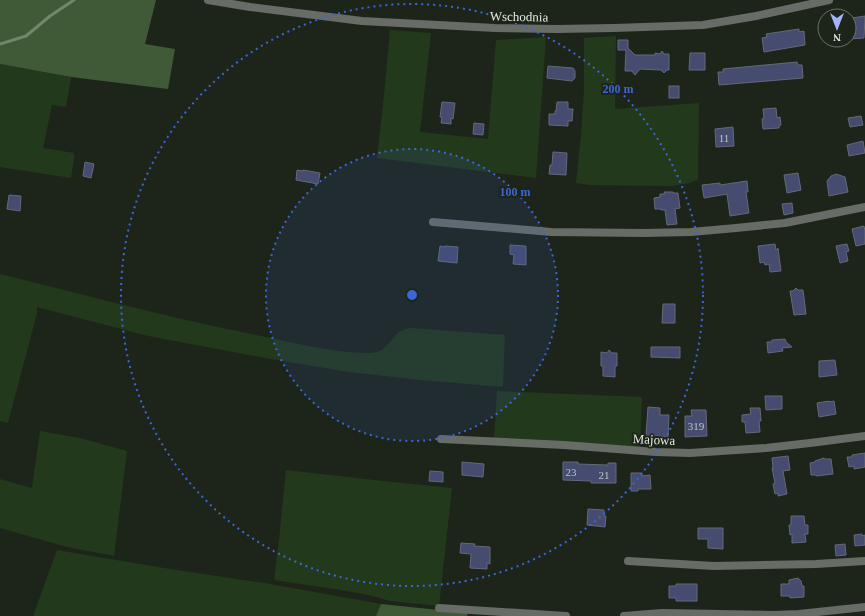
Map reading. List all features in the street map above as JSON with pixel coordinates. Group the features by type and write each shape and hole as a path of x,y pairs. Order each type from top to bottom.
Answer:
{"street":[{"name":"Wschodnia","path":"208,0 250,7 362,21 487,28 556,29 703,25 756,16 828,0"},
{"path":"433,222 551,232 691,232 785,223 865,207"},
{"name":"Majowa","path":"441,439 690,453 766,448 865,436"},
{"path":"628,561 714,566 816,564 865,561"},
{"path":"624,616 662,613 799,614 865,607"},
{"path":"439,608 566,616"}],"green space":[{"path":"0,0 156,0 145,44 175,49 168,89 71,77 0,64"},
{"path":"390,30 431,33 420,132 488,139 496,40 546,37 536,178 377,158"},
{"path":"616,36 615,109 699,103 698,179 690,183 671,186 589,185 576,183 584,90 584,38"},
{"path":"0,64 71,77 66,107 52,105 43,148 74,153 71,178 0,167"},
{"path":"0,274 192,321 337,351 364,353 377,352 388,345 399,332 412,328 505,335 503,387 349,372 271,359 148,336 37,307 37,313 8,423 0,421"},
{"path":"497,391 642,397 640,448 494,439"},
{"path":"40,431 80,438 127,451 114,556 67,547 0,528 0,479 32,488"},
{"path":"286,470 452,488 439,606 390,601 369,595 274,580"},
{"path":"57,550 270,584 381,604 376,616 33,616"},
{"path":"381,604 468,613 467,616 376,616"}],"building":[{"path":"865,16 864,38 857,38 857,17"},
{"path":"799,29 799,32 804,31 805,45 764,52 762,38 767,37 766,34"},
{"path":"618,40 628,40 628,48 635,55 655,55 655,53 660,54 662,51 664,54 669,54 669,70 664,73 661,70 640,69 635,75 632,71 625,71 626,50 618,50"},
{"path":"690,53 705,53 705,70 689,70"},
{"path":"797,62 798,65 802,65 803,78 719,85 718,72 723,72 723,69"},
{"path":"548,66 573,68 575,71 575,78 572,81 547,78"},
{"path":"669,86 679,86 679,98 669,98"},
{"path":"442,102 455,103 451,124 441,123 442,117 440,117"},
{"path":"557,102 568,102 568,109 573,109 572,121 568,121 568,126 549,125 549,114 555,114"},
{"path":"776,108 777,118 780,117 781,125 779,128 763,129 763,109"},
{"path":"861,116 863,125 850,127 848,118"},
{"path":"474,123 484,124 483,135 473,134"},
{"path":"733,127 734,146 716,147 715,129"},
{"path":"863,141 865,153 849,156 847,145"},
{"path":"553,152 567,153 566,175 549,174 550,165 552,165"},
{"path":"85,162 94,164 91,178 83,176"},
{"path":"297,170 320,173 318,184 296,180"},
{"path":"798,173 801,190 787,193 784,175"},
{"path":"836,174 845,177 848,192 829,196 827,181 831,176"},
{"path":"747,181 748,192 746,192 749,213 730,216 727,194 704,198 702,185 720,183 720,185"},
{"path":"664,192 678,193 680,208 675,209 677,224 667,225 665,210 655,209 654,198 660,197 660,194 665,194"},
{"path":"9,195 21,196 20,211 7,209"},
{"path":"792,203 793,213 784,215 782,204"},
{"path":"864,226 865,244 856,246 852,229"},
{"path":"775,244 776,250 778,248 781,271 770,272 769,264 765,265 764,262 760,263 758,246"},
{"path":"847,244 849,251 846,252 848,261 840,263 836,246"},
{"path":"510,245 526,246 526,265 513,264 514,255 510,254"},
{"path":"440,246 458,247 457,263 438,261"},
{"path":"796,288 798,290 803,290 806,314 794,315 790,291 793,291"},
{"path":"663,304 675,304 675,323 662,323"},
{"path":"785,339 786,342 792,347 782,348 783,351 768,353 767,342"},
{"path":"651,347 680,347 680,358 651,357"},
{"path":"609,350 612,353 617,353 615,377 603,376 601,352 607,353"},
{"path":"835,360 837,375 819,377 819,361"},
{"path":"765,396 782,396 782,409 766,410"},
{"path":"834,401 836,414 819,417 817,403"},
{"path":"648,407 660,408 660,415 669,415 668,437 646,435"},
{"path":"750,408 760,408 760,432 746,433 745,422 742,422 742,415 751,414"},
{"path":"691,410 706,410 707,436 685,437 685,416 692,416"},
{"path":"865,453 865,467 854,469 854,466 849,467 847,457"},
{"path":"788,456 790,470 783,471 787,494 778,496 778,493 775,494 773,484 775,483 772,458"},
{"path":"824,458 831,459 833,474 816,476 811,475 810,463"},
{"path":"462,462 484,464 483,477 462,475"},
{"path":"563,462 608,465 608,463 616,463 616,483 591,483 591,481 563,480"},
{"path":"430,471 443,472 443,482 429,481"},
{"path":"631,473 642,473 642,476 650,475 651,489 638,489 638,491 631,491"},
{"path":"588,509 604,510 604,516 606,516 605,527 587,525"},
{"path":"791,516 804,516 805,525 808,525 808,534 805,534 806,542 792,543 792,534 790,535 789,525 791,525"},
{"path":"698,528 723,528 723,549 708,548 708,539 698,539"},
{"path":"862,534 862,536 865,535 865,545 855,546 854,535"},
{"path":"461,543 490,547 490,564 487,563 487,569 470,568 471,554 460,553"},
{"path":"845,544 846,555 836,556 835,545"},
{"path":"798,578 801,581 802,586 804,586 804,597 790,598 790,596 781,596 781,584 789,584 789,580"},
{"path":"676,584 697,584 697,601 676,601 676,598 669,598 669,586 676,586"}],"waterway":[{"path":"0,44 26,36 50,16 74,0"}]}
